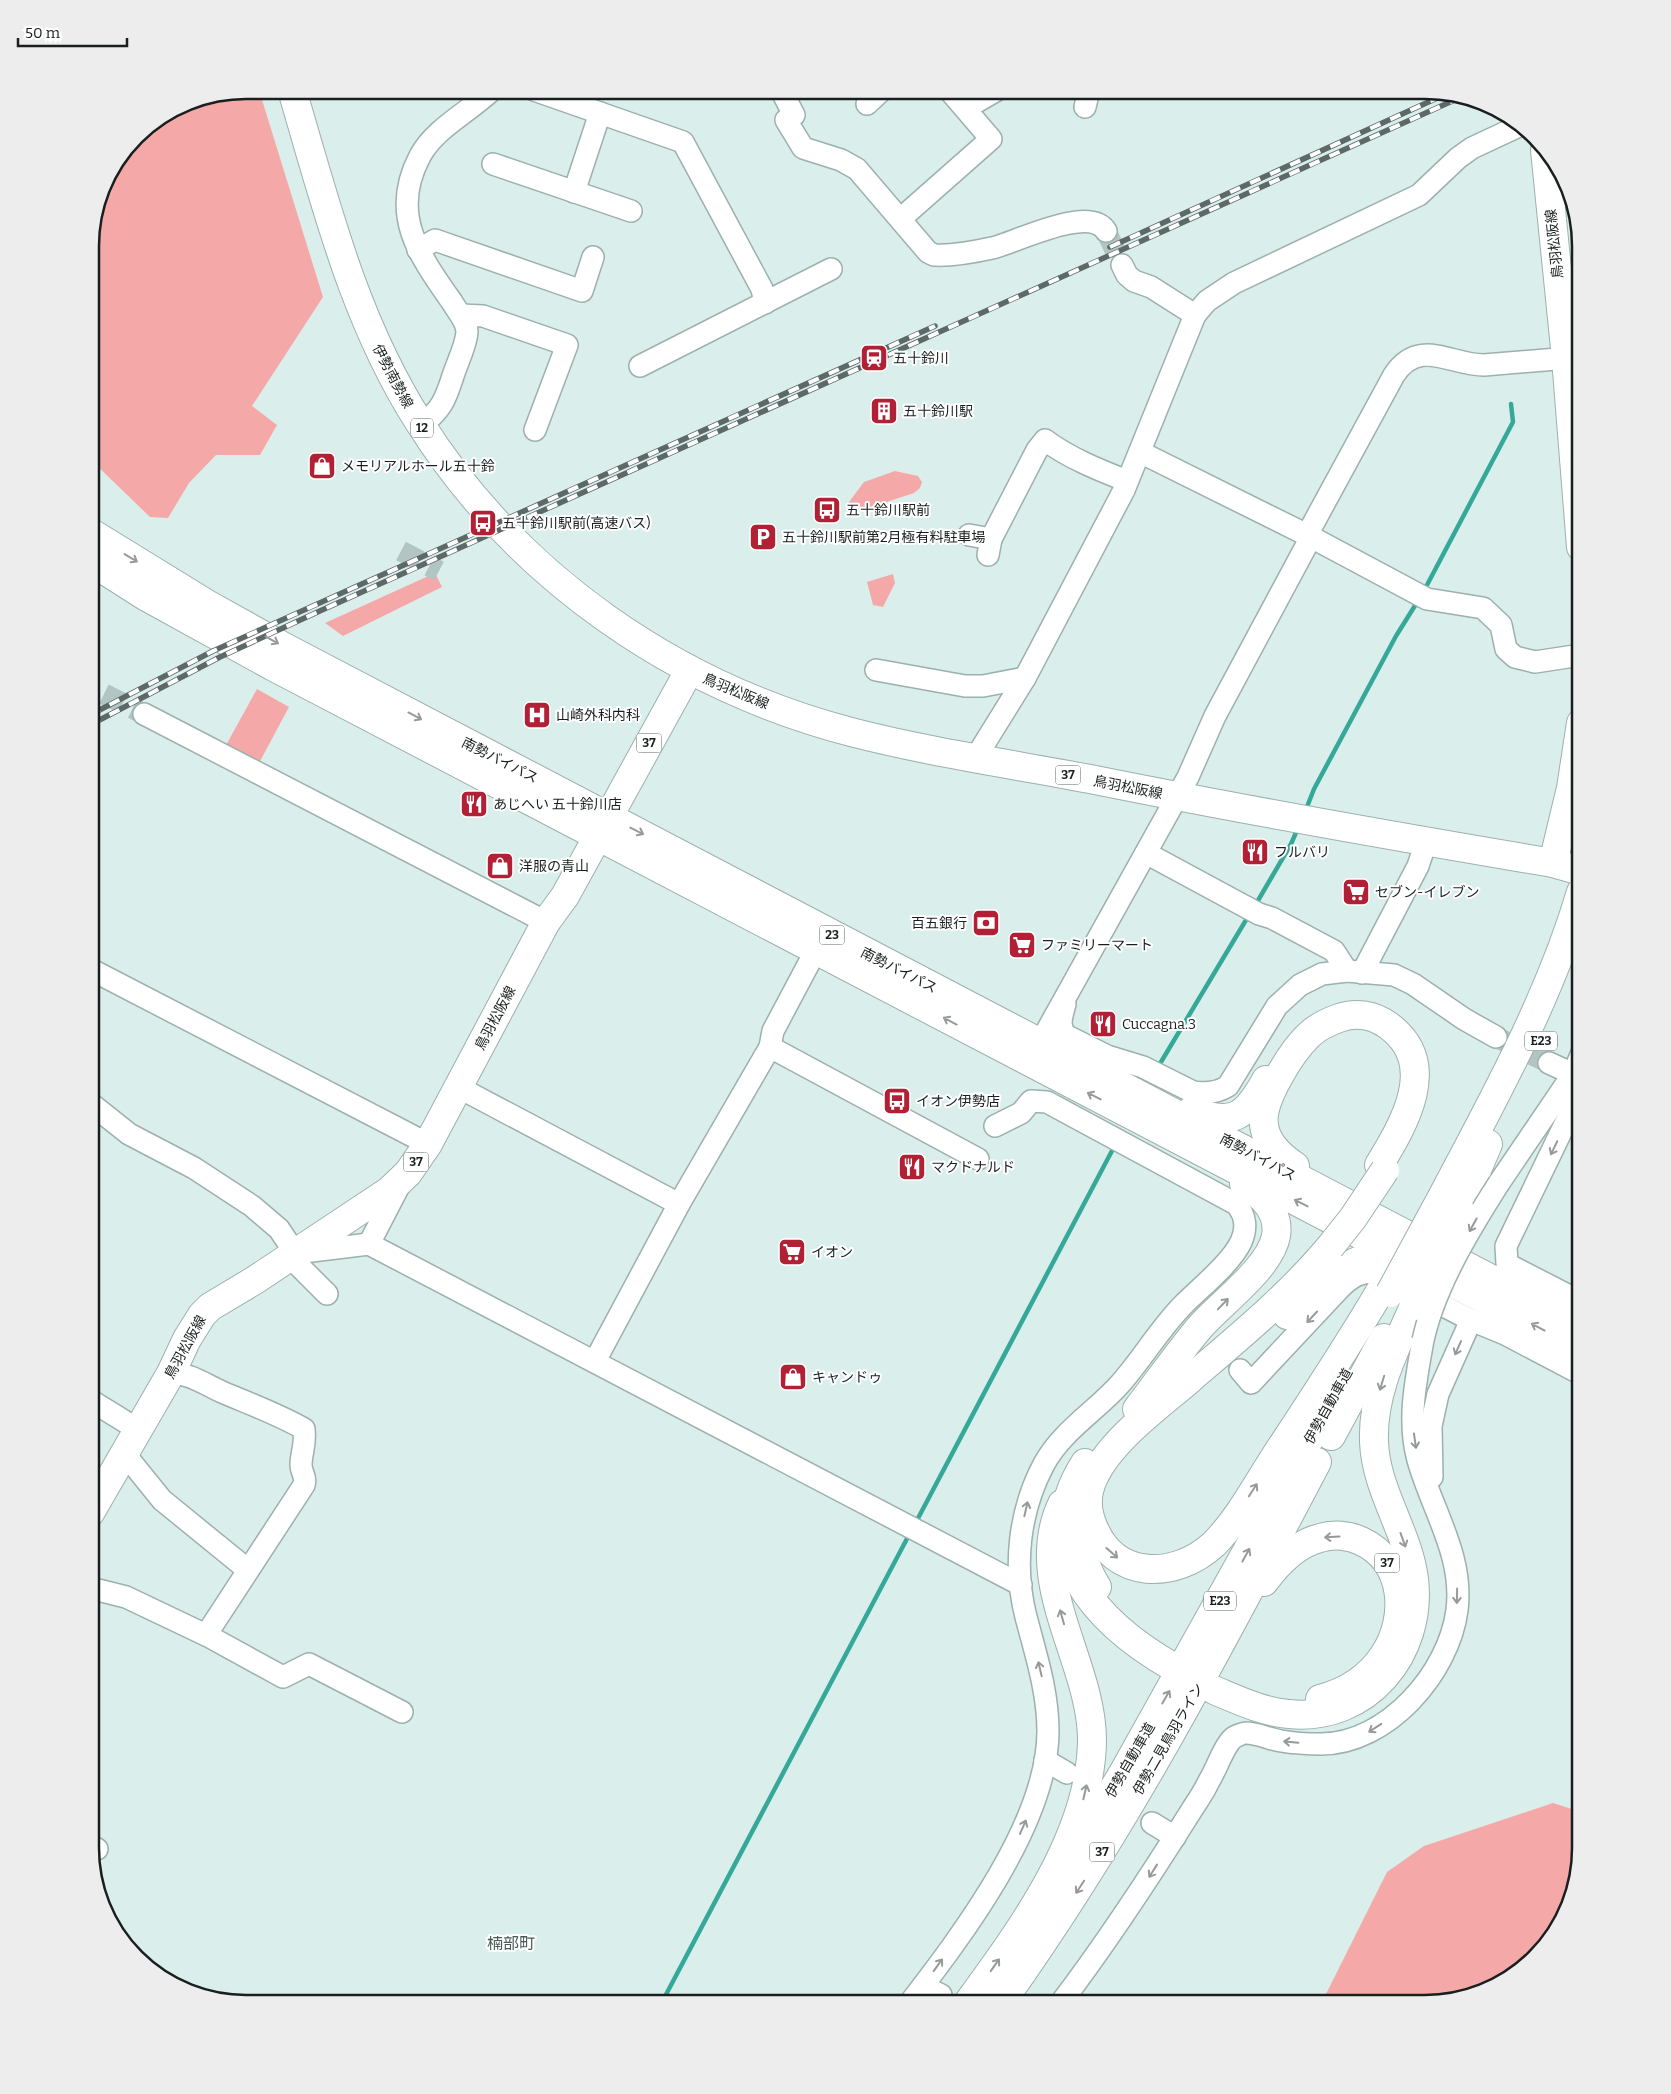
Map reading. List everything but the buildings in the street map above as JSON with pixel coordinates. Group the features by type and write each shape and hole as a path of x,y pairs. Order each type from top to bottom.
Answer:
{"main road":[{"name":"伊勢南勢線","path":"295,99 346,272 385,364 420,425 465,486 499,526 539,565 594,611 689,670"},
{"name":"鳥羽松阪線","path":"1546,163 1561,310 1572,350"},
{"name":"南勢バイパス","path":"99,549 208,604 604,826 816,950 1122,1110 1476,1308 1572,1346"},
{"name":"鳥羽松阪線","path":"99,1497 137,1429 172,1373 187,1338 202,1315 210,1307 293,1255 401,1181 428,1144 546,922 566,896 689,670 754,700 806,719 853,732 1177,797 1553,863 1572,868"},
{"path":"1553,863 1572,782"},
{"name":"南勢バイパス","path":"604,826 1117,1082 1572,1321"},
{"name":"E23","path":"1210,1688 1246,1703 1277,1712 1304,1714 1330,1711 1356,1700 1378,1684 1398,1660 1405,1646 1414,1616 1414,1578 1404,1542 1380,1477 1374,1443 1380,1389 1397,1297 1447,1201 1496,1093 1572,940"},
{"name":"E23","path":"1447,1201 1491,1136 1547,1028 1572,946"},
{"path":"1117,1082 1206,1116 1217,1118 1237,1115 1252,1105 1282,1052 1306,1023 1315,1016 1338,1006 1355,1003 1372,1005 1393,1014 1412,1030 1424,1062 1424,1088 1419,1106 1407,1134 1348,1213 1327,1245 1275,1294 1196,1356 1136,1419"},
{"path":"1382,1168 1407,1113 1414,1088 1415,1077 1412,1055 1403,1038 1387,1024 1368,1016 1349,1015 1329,1022 1309,1034 1293,1054 1264,1110 1264,1128 1274,1148 1301,1170 1412,1229 1455,1260"},
{"path":"973,1995 1039,1901 1079,1813 1090,1758 1092,1741 1088,1708 1059,1606 1052,1571 1052,1538 1055,1521 1066,1494 1110,1454 1201,1326 1266,1258 1276,1238 1276,1227 1270,1207 1256,1191 1167,1141 1122,1110"},
{"path":"1136,1419 1210,1379 1334,1277 1358,1262 1375,1257 1384,1259 1476,1308"},
{"name":"E23","path":"1085,1478 1090,1520 1099,1539 1113,1555 1138,1568 1156,1570 1175,1567 1194,1558 1214,1543 1241,1509 1358,1330 1397,1297"},
{"name":"伊勢自動車道","path":"1317,1462 1397,1297"},
{"name":"伊勢自動車道","path":"1039,1901 1083,1839 1123,1774 1397,1297"},
{"name":"伊勢二見鳥羽ライン","path":"1006,1995 1104,1851 1210,1688 1317,1462"},
{"path":"1085,1478 1069,1496 1064,1529 1069,1560 1075,1576 1094,1604 1112,1624 1142,1648 1176,1662"},
{"name":"37","path":"1345,1536 1368,1544 1377,1551 1390,1567 1400,1599 1400,1612 1394,1637 1371,1671 1348,1688 1321,1699 1294,1702 1254,1693 1210,1688 1261,1585 1295,1550 1320,1538 1345,1536"}],"street":[{"path":"420,425 434,417 448,392 467,333 460,315 418,250 410,229 406,205 412,173 420,155 431,140 481,99"},
{"path":"560,99 678,139 688,147 762,288 765,303"},
{"path":"786,99 794,115 786,120 800,145 812,152 850,164 928,252 934,255 993,248 1072,222 1097,224 1106,231"},
{"path":"906,214 992,139 958,99"},
{"path":"966,108 982,99"},
{"path":"574,192 600,113"},
{"path":"976,757 1025,678 1127,481 1195,315 1207,301 1234,283 1419,195 1458,158 1472,148 1513,129"},
{"path":"493,164 631,211"},
{"path":"418,250 435,240 582,290 593,257"},
{"path":"1122,265 1134,281 1151,287 1195,315"},
{"path":"640,366 832,269"},
{"path":"460,315 483,316 567,345 535,430"},
{"path":"1040,1043 1188,777 1215,716 1394,375 1407,360 1417,356 1437,355 1475,365 1572,357"},
{"path":"969,535 990,546 1037,450 1045,440 1056,449 1101,471 1127,481"},
{"path":"1140,452 1309,536 1427,599 1483,608 1501,625 1506,648 1515,658 1535,662 1572,656"},
{"path":"876,670 965,686 983,686 1025,678"},
{"path":"144,714 546,922"},
{"path":"1354,972 1418,866 1426,842"},
{"path":"1146,854 1334,951 1354,972"},
{"path":"595,1361 679,1204 770,1046 773,1031 816,950"},
{"path":"1067,994 1060,1023 1063,1031 1068,1036 1107,1056 1144,1067 1193,1092 1208,1093 1228,1086 1264,1024 1287,995 1300,985 1322,974 1384,973 1402,978 1496,1037"},
{"path":"99,974 428,1144"},
{"path":"770,1046 978,1159"},
{"path":"1549,1063 1572,1065"},
{"path":"1067,1995 1131,1906 1175,1837 1233,1738 1244,1733 1280,1741 1322,1744 1361,1737 1400,1711 1426,1683 1446,1650 1454,1624 1458,1595 1454,1562 1434,1500 1418,1460 1412,1416 1415,1384 1423,1340 1429,1315 1473,1224 1572,1073"},
{"path":"458,1087 679,1204"},
{"path":"924,1995 932,1990 973,1915 1004,1864 1034,1801 1046,1760 1048,1710 1044,1686 1026,1616 1021,1585 1019,1550 1029,1496 1047,1459 1071,1430 1119,1385 1189,1311 1235,1252 1244,1235 1244,1217 1236,1204 1047,1102 1031,1101 1021,1113 995,1126"},
{"path":"1572,1109 1506,1246 1506,1264 1572,1297"},
{"path":"99,1110 129,1134 188,1164 252,1206 279,1229 293,1255 327,1294"},
{"path":"369,1244 401,1181"},
{"path":"293,1255 369,1244 1021,1585"},
{"path":"1240,1370 1251,1383 1352,1276 1378,1272 1476,1308 1505,1334 1572,1369"},
{"path":"1434,1500 1431,1426 1438,1394 1476,1308"},
{"path":"172,1373 196,1378 221,1392 270,1411 304,1429 306,1442 300,1466 306,1479 304,1484 206,1635"},
{"path":"99,1406 137,1429"},
{"path":"124,1453 162,1500 248,1570"},
{"path":"99,1590 126,1597 206,1635 284,1677 310,1664 402,1712"},
{"path":"1046,1760 1067,1773"},
{"path":"1152,1823 1175,1837"}],"shaded area":[{"path":"262,99 323,297 252,406 277,425 260,455 216,455 189,483 168,518 150,517 99,468 99,236 104,208 114,181 129,156 156,129 172,118 208,104 227,100"},
{"path":"895,471 918,476 922,482 920,488 914,493 859,511 852,508 849,502 864,482"},
{"path":"435,573 442,587 343,636 325,623"},
{"path":"893,574 895,583 883,607 873,605 867,582"},
{"path":"257,689 289,707 258,765 225,747"},
{"path":"1553,1803 1572,1809 1571,1867 1561,1904 1553,1922 1536,1945 1522,1959 1499,1976 1463,1990 1444,1994 1326,1995 1387,1872 1424,1846"}],"waterway":[{"path":"1427,585 1513,422 1511,404"},
{"path":"1305,812 1314,789 1396,636 1416,604"},
{"path":"1256,904 1291,844 1298,828"},
{"path":"1161,1062 1249,915"},
{"path":"915,1524 1114,1147"},
{"path":"666,1995 910,1533"}],"tunnel":[{"path":"1106,231 1122,265"},
{"path":"401,551 439,571"},
{"path":"104,694 144,714"},
{"path":"1496,1037 1549,1063"}],"railway":[{"path":"1110,247 1435,99"},
{"path":"99,720 220,657 322,610 1451,102"},
{"path":"99,710 213,651 935,326"}],"place":[{"name":"五十鈴川","path":"874,358"},
{"name":"五十鈴川駅","path":"884,411"},
{"name":"メモリアルホール五十鈴","path":"322,466"},
{"name":"五十鈴川駅前","path":"827,510"},
{"name":"五十鈴川駅前(高速バス)","path":"483,523"},
{"name":"五十鈴川駅前第2月極有料駐車場","path":"763,537"},
{"name":"山崎外科内科","path":"537,715"},
{"name":"あじへい 五十鈴川店","path":"474,804"},
{"name":"フルバリ","path":"1255,852"},
{"name":"洋服の青山","path":"500,866"},
{"name":"セブン-イレブン","path":"1356,892"},
{"name":"百五銀行","path":"986,923"},
{"name":"ファミリーマート","path":"1022,945"},
{"name":"Cuccagna.3","path":"1103,1024"},
{"name":"イオン伊勢店","path":"897,1101"},
{"name":"マクドナルド","path":"912,1167"},
{"name":"イオン","path":"792,1252"},
{"name":"キャンドゥ","path":"793,1377"}],"district":[{"name":"楠部町","path":"511,1943"}]}
